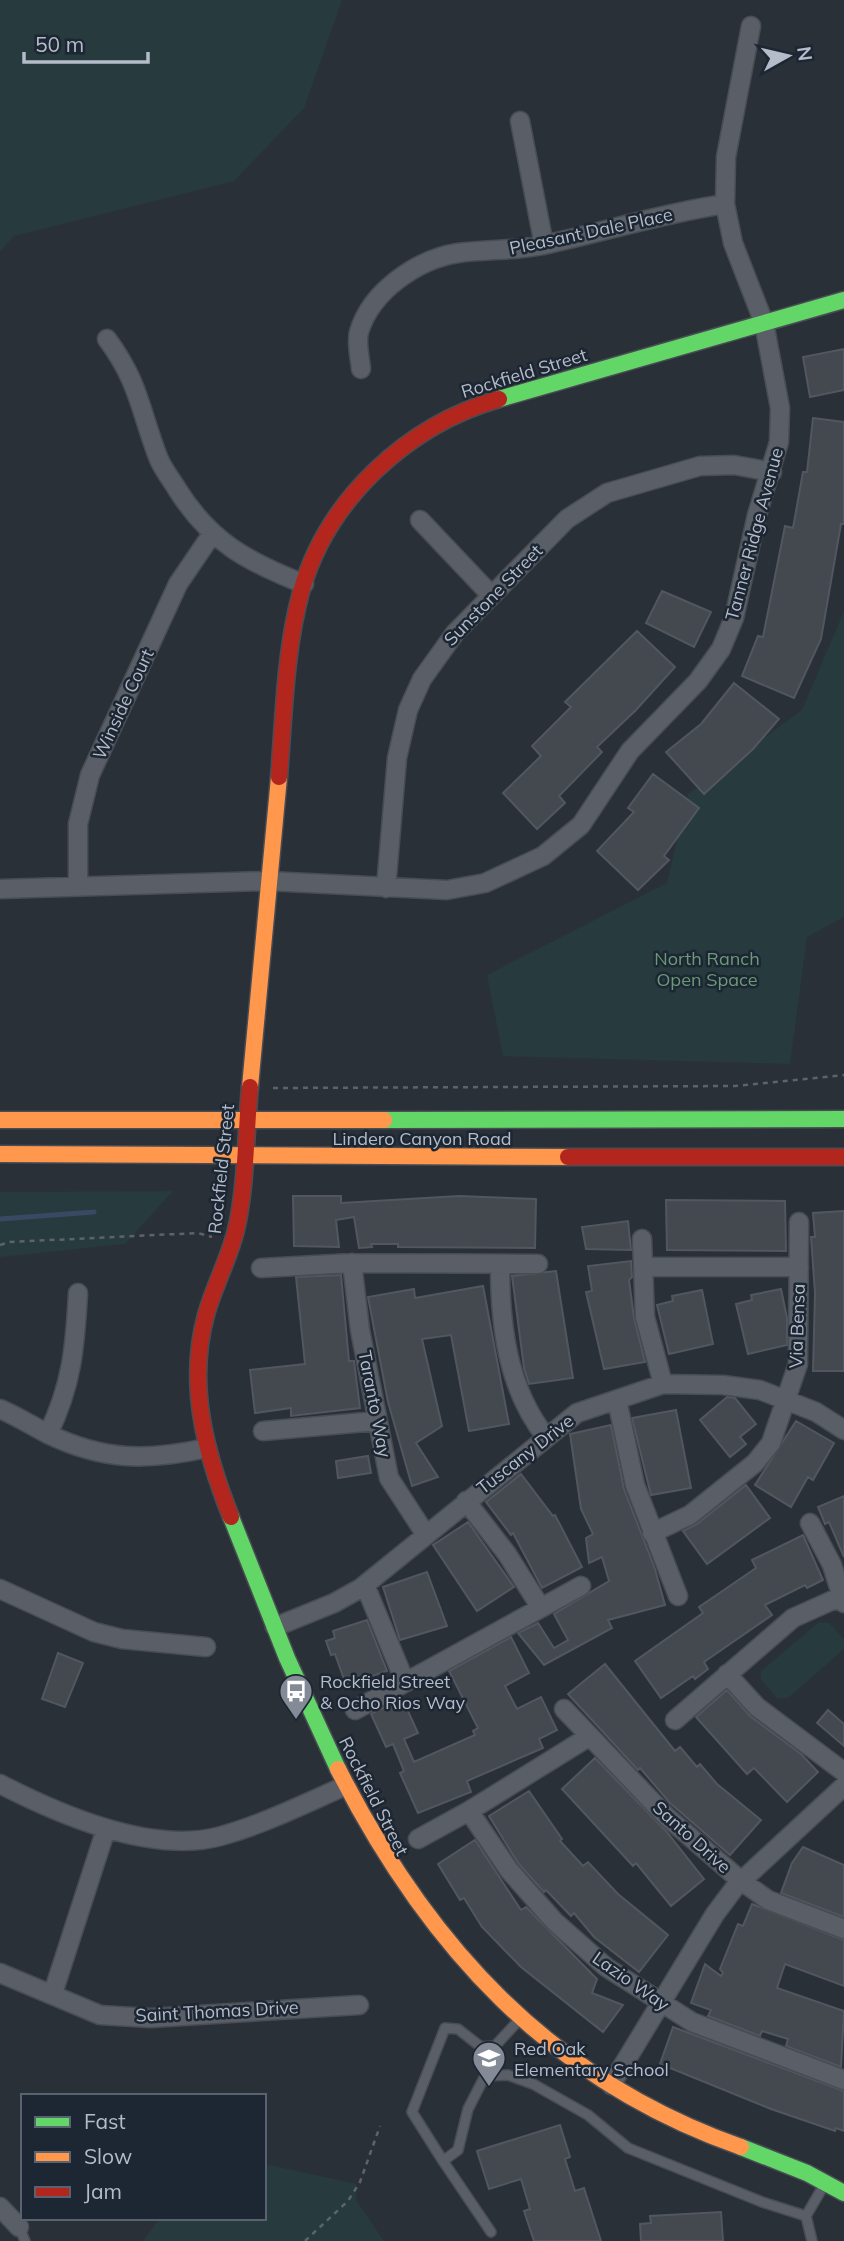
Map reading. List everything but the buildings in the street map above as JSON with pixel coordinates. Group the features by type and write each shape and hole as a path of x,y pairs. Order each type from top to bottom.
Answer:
{"street":[{"name":"Tanner Ridge Avenue","path":"0,889 268,881 447,890 485,883 543,856 581,825 630,751 698,681 721,649 734,618 757,515 779,442 780,408 764,323 733,243 725,204 726,157 751,26"},
{"path":"520,121 544,245"},
{"name":"Pleasant Dale Place","path":"361,369 358,334 369,308 397,279 430,261 458,253 513,251 725,204"},
{"name":"Rockfield Street","path":"844,300 472,407 443,420 395,452 351,497 331,526 304,584 291,641 233,1242 205,1314 197,1353 197,1399 206,1448 275,1627 345,1786 391,1871 424,1916 455,1954 519,2020 565,2056 611,2085 690,2127 826,2181 844,2193"},
{"path":"107,339 132,376 159,460 184,500 212,534 256,566 304,584"},
{"name":"Sunstone Street","path":"386,888 397,758 408,710 439,652 491,595 567,519 607,493 699,466 734,465 772,472"},
{"path":"420,520 491,595"},
{"name":"Winside Court","path":"78,887 78,824 90,775 178,584 212,534"},
{"name":"Lindero Canyon Road","path":"0,1119 844,1119"},
{"name":"Lindero Canyon Road","path":"0,1154 844,1157"},
{"name":"Via Bensa","path":"652,1533 690,1515 755,1463 771,1443 799,1364 799,1222"},
{"path":"642,1239 645,1317 663,1384"},
{"path":"261,1268 352,1263 538,1264"},
{"name":"Taranto Way","path":"352,1263 389,1479 425,1535"},
{"path":"500,1264 500,1315 517,1390 528,1414 546,1437"},
{"path":"643,1267 799,1267"},
{"path":"48,1434 62,1405 72,1373 78,1293"},
{"name":"Tuscany Drive","path":"275,1627 334,1603 365,1585 577,1413 663,1384 723,1385 760,1390 788,1399 816,1412 844,1430"},
{"path":"617,1400 635,1485 678,1596"},
{"path":"0,1409 86,1450 126,1458 163,1458 206,1448"},
{"path":"264,1431 377,1421"},
{"path":"466,1501 508,1554 541,1608"},
{"path":"675,1720 793,1618 843,1600 832,1565 810,1523"},
{"path":"365,1585 405,1682"},
{"path":"355,1710 581,1586"},
{"path":"0,1589 94,1632 122,1639 206,1647"},
{"path":"727,1674 757,1707 844,1772"},
{"name":"Santo Drive","path":"564,1709 666,1816 741,1881 768,1900 844,1929"},
{"path":"418,1839 469,1811 590,1736"},
{"path":"0,1784 106,1829 159,1839 218,1837 268,1820 345,1786"},
{"path":"611,2085 715,1914 741,1881 844,1786"},
{"name":"Lazio Way","path":"469,1811 509,1870 554,1921 606,1967 692,2022 844,2080"},
{"path":"53,1993 106,1829"},
{"name":"Saint Thomas Drive","path":"0,1973 100,2015 150,2018 359,2005"},
{"path":"0,2207 22,2234"}],"lane":[{"path":"491,2232 412,2112 445,2028 458,2029 481,2047 495,2046 519,2020"},
{"path":"443,2161 458,2150 468,2109 485,2076 508,2075 533,2084 587,2115 628,2148 762,2202 806,2216"},
{"path":"812,2241 806,2216 826,2181"}],"path":[{"path":"273,1088 735,1086 844,1075"},
{"path":"0,1245 10,1242 198,1233 233,1242"},
{"path":"305,2241 348,2201 360,2182 380,2126"}],"green space":[{"path":"0,0 342,0 304,108 234,181 14,236 0,252"},
{"name":"North Ranch Open Space","path":"844,611 844,917 807,937 790,1064 503,1056 487,975 667,883 688,794 802,710"},
{"path":"173,1191 125,1244 0,1257 0,1192"},
{"path":"819,1622 829,1623 844,1639 844,1649 788,1698 777,1698 761,1680 761,1671"},
{"path":"266,2166 356,2184 356,2200 384,2241 143,2241 159,2220 266,2220"}],"waterway":[{"path":"0,1219 94,1212"}],"traffic: fast":[{"path":"499,399 844,300"},
{"path":"384,1120 844,1119"},
{"path":"231,1517 287,1658 338,1769"},
{"path":"741,2147 807,2173 844,2193"}],"traffic: slow":[{"path":"250,1087 279,777"},
{"path":"0,1120 384,1120"},
{"path":"0,1154 568,1157"},
{"path":"338,1769 373,1833 412,1893 455,1949 502,1999 553,2045 610,2085 673,2119 741,2147"}],"traffic: jam":[{"path":"279,777 286,683 296,614 313,558 330,526 351,497 376,470 403,447 433,427 465,411 499,399"},
{"path":"231,1517 207,1443 198,1367 206,1315 233,1241 239,1214 250,1087"},
{"path":"568,1157 844,1157"}],"place":[{"name":"Rockfield Street & Ocho Rios Way","path":"296,1721"},
{"name":"Red Oak Elementary School","path":"489,2088"}]}
